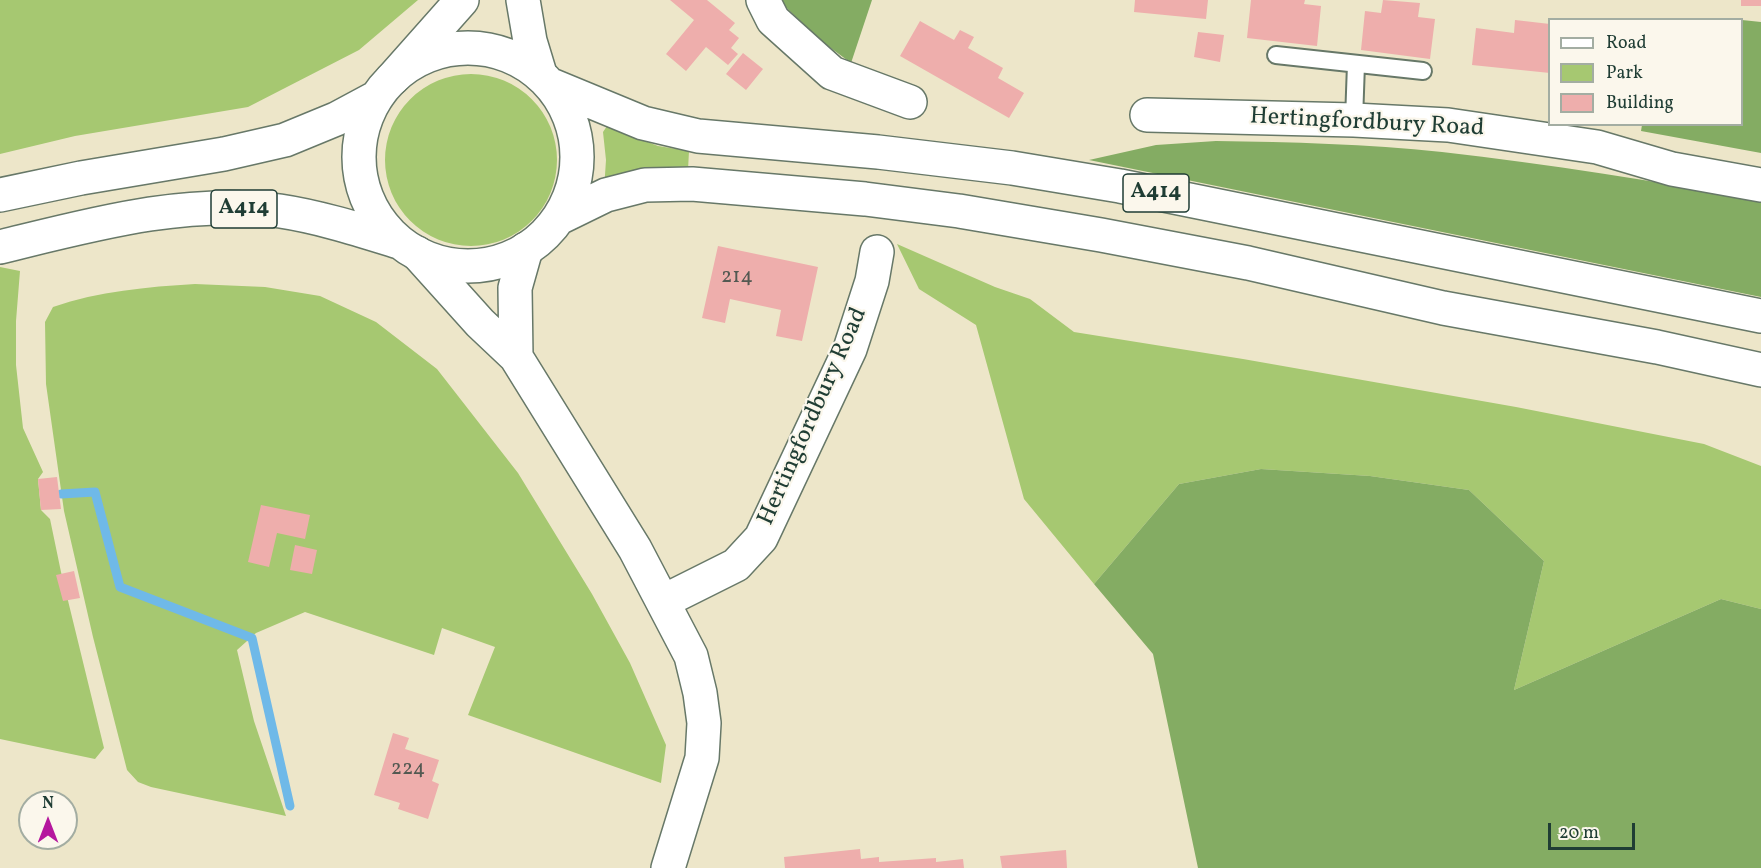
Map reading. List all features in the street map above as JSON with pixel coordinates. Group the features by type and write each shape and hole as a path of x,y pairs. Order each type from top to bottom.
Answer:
{"main road":[{"path":"462,0 385,88 365,121 359,147 360,174 368,199 381,222 516,357 635,549 691,656 704,723 702,758 668,868"},
{"path":"408,248 444,263 472,266 500,261 526,249 544,236 559,218 572,193 578,165 576,136 567,110 546,80 530,41 523,0"},
{"path":"763,0 774,20 832,73 909,102"},
{"path":"385,88 419,60 449,50 482,49 513,57 546,80"},
{"name":"A414","path":"546,80 643,123 698,136 878,152 1012,168 1120,186 1761,316"},
{"name":"A414","path":"0,195 81,178 224,154 285,140 336,119 385,88"},
{"name":"Hertingfordbury Road","path":"1147,115 1448,124 1597,147 1672,169 1761,185"},
{"name":"A414","path":"559,218 606,195 645,185 692,184 865,199 971,213 1214,256 1443,308 1657,347 1761,370"},
{"name":"A414","path":"0,247 86,226 160,213 222,207 279,211 340,224 408,248"},
{"path":"516,357 515,288 526,249"},
{"name":"Hertingfordbury Road","path":"664,601 736,565 762,538 850,349 872,281 877,252"}],"lane":[{"path":"1275,55 1423,71"},
{"path":"1354,120 1356,64"}],"green space":[{"path":"0,0 418,0 359,50 248,107 75,136 0,154"},
{"path":"778,0 872,0 851,63 824,43"},
{"path":"1743,20 1761,22 1761,153 1641,131 1642,126 1743,126"},
{"path":"471,74 504,81 532,99 550,127 557,160 550,193 532,221 504,239 471,246 438,239 410,221 392,193 385,160 392,127 410,99 438,81"},
{"path":"607,126 658,146 689,151 688,170 604,190 606,160 603,132"},
{"path":"1216,141 1329,144 1442,152 1602,174 1761,201 1761,297 1089,160 1156,145"},
{"path":"897,244 995,287 1030,299 1074,332 1516,407 1704,444 1761,466 1761,609 1721,599 1514,690 1544,561 1469,490 1370,476 1261,469 1179,484 1094,584 1024,499 976,325 919,289"},
{"path":"0,267 20,271 16,321 16,365 23,428 43,472 38,479 41,510 50,519 104,748 95,759 0,739"},
{"path":"195,284 265,287 320,296 376,322 437,369 518,473 592,594 630,663 666,745 661,783 468,715 495,647 442,628 434,655 305,612 256,633 237,650 254,721 286,816 151,787 138,782 127,770 64,511 46,384 45,322 53,307 88,297 141,288"},
{"path":"1261,469 1370,476 1469,490 1544,561 1514,690 1721,599 1761,609 1761,868 1198,868 1153,654 1094,584 1179,484"}],"building":[{"path":"670,0 707,0 735,23 729,30 739,38 731,48 738,54 728,65 706,47 686,71 666,54 694,20"},
{"path":"1135,0 1208,0 1206,19 1134,12"},
{"path":"1251,0 1305,0 1304,4 1321,6 1317,46 1247,38"},
{"path":"1383,0 1420,3 1418,17 1435,19 1430,59 1361,50 1365,11 1381,13"},
{"path":"1741,0 1761,0 1761,6 1741,6"},
{"path":"1515,20 1548,24 1548,73 1472,65 1476,28 1514,33"},
{"path":"920,21 954,40 960,30 974,37 968,48 1003,68 998,78 1024,93 1009,118 900,56"},
{"path":"1198,32 1224,35 1220,62 1194,57"},
{"path":"743,53 763,69 746,90 726,74"},
{"path":"718,246 818,267 802,341 776,336 781,310 730,299 725,323 702,318"},
{"path":"57,477 61,509 41,510 38,479"},
{"path":"261,505 310,515 305,539 277,533 269,567 248,562"},
{"path":"295,545 317,550 312,574 290,570"},
{"path":"74,571 80,598 63,601 56,575"},
{"path":"393,733 409,738 405,749 439,760 432,781 439,784 428,819 398,809 400,803 374,795"},
{"path":"860,849 861,859 879,857 879,862 936,858 936,862 963,859 964,868 785,868 784,857"},
{"path":"1066,850 1067,868 1002,868 1000,856"}],"waterway":[{"path":"61,494 95,492 120,587 252,638 290,806"}]}
